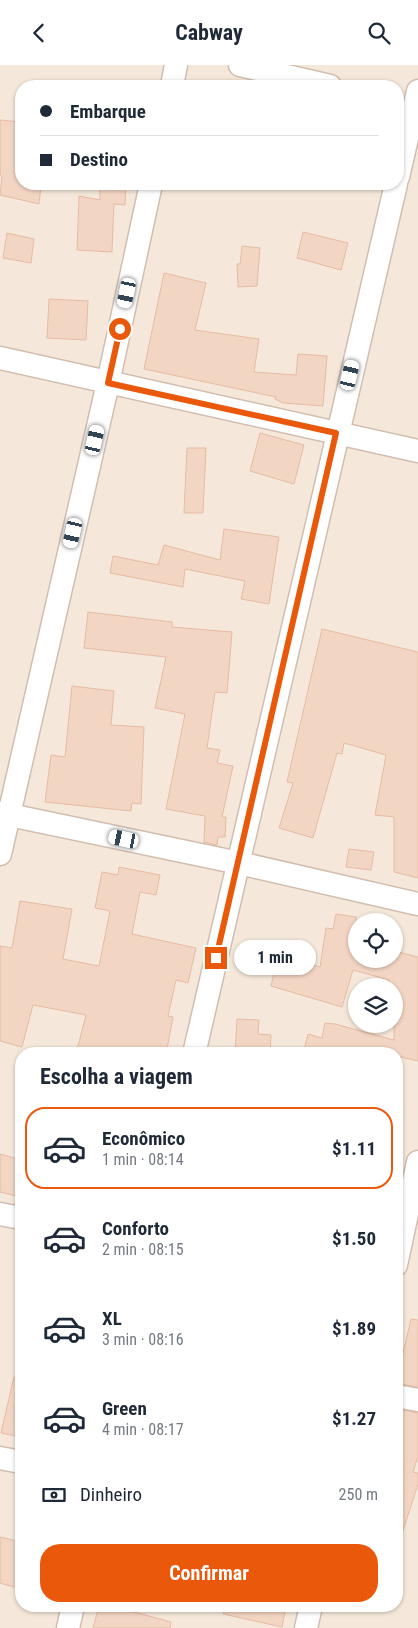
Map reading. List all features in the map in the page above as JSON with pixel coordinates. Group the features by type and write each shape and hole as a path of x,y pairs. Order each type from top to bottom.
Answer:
{"street":[{"path":"173,80 176,65"},
{"path":"240,65 304,80"},
{"path":"404,138 410,100"},
{"path":"0,854 4,814 108,383 150,190"},
{"path":"196,1047 336,433 395,190"},
{"path":"0,359 418,451"},
{"path":"4,814 239,863 418,904"},
{"path":"403,1233 417,1170"},
{"path":"0,1214 15,1217"},
{"path":"403,1397 418,1400"},
{"path":"0,1458 15,1461"},
{"path":"68,1628 72,1612"},
{"path":"306,1628 310,1612"}],"shaded area":[{"path":"0,65 418,65 418,1628 0,1628"}],"building":[{"path":"0,120 15,121 15,190 41,190 39,204 0,195 2,177 0,175"},
{"path":"100,190 126,190 125,205 114,204 112,252 77,250 79,196 100,200"},
{"path":"303,232 348,243 341,270 297,258"},
{"path":"7,233 34,239 31,263 3,258"},
{"path":"242,246 260,248 257,286 238,287 237,264 240,264"},
{"path":"164,273 206,283 195,330 259,339 254,372 296,375 298,354 327,356 323,406 283,403 275,399 276,397 144,369"},
{"path":"49,299 88,301 86,340 47,338"},
{"path":"260,433 304,445 294,484 250,471"},
{"path":"187,448 206,448 203,513 184,513"},
{"path":"224,529 279,537 269,604 241,599 245,581 185,569 183,587 110,573 113,556 158,565 164,545 220,560"},
{"path":"88,612 172,622 172,627 232,632 227,693 215,692 207,748 220,750 217,763 233,766 222,817 226,817 225,837 218,837 217,845 204,842 205,816 166,809 185,714 155,708 166,657 84,648"},
{"path":"322,629 418,652 418,878 394,872 394,817 375,815 386,755 344,743 342,754 337,753 313,838 279,828 293,783 287,782"},
{"path":"72,686 114,691 111,725 144,727 141,804 132,803 131,811 45,802 51,755 65,757"},
{"path":"349,849 374,852 371,870 346,867"},
{"path":"119,867 160,875 156,895 140,892 132,934 196,948 188,983 176,980 168,1016 173,1017 167,1047 78,1047 86,1015 33,1005 22,1047 0,1041 0,946 12,948 20,901 72,909 63,959 99,966 110,911 95,908 102,872 118,875"},
{"path":"336,914 348,916 348,968 403,968 403,953 418,957 418,1061 403,1058 403,1047 305,1047 308,1034 322,1038 325,1023 348,1028 348,1033 368,1033 394,1040 394,1033 403,1033 403,978 382,978 353,970 351,978 348,978 348,987 342,1007 271,986 278,955 320,967 326,928 333,929"},
{"path":"237,1019 259,1020 258,1034 271,1035 270,1047 235,1047"},
{"path":"0,1154 15,1158 15,1196 0,1192"},
{"path":"411,1319 418,1320 418,1387 403,1384 403,1353"},
{"path":"14,1377 15,1377 15,1436 1,1433"},
{"path":"403,1410 418,1413 418,1456 413,1472 418,1473 418,1484 403,1531"},
{"path":"0,1537 15,1541 15,1587 0,1583"},
{"path":"97,1612 134,1612 171,1622 170,1628 93,1628"},
{"path":"223,1612 285,1612 282,1627 223,1614"}],"route":[{"path":"120,329 108,383 336,433 216,958"}]}
